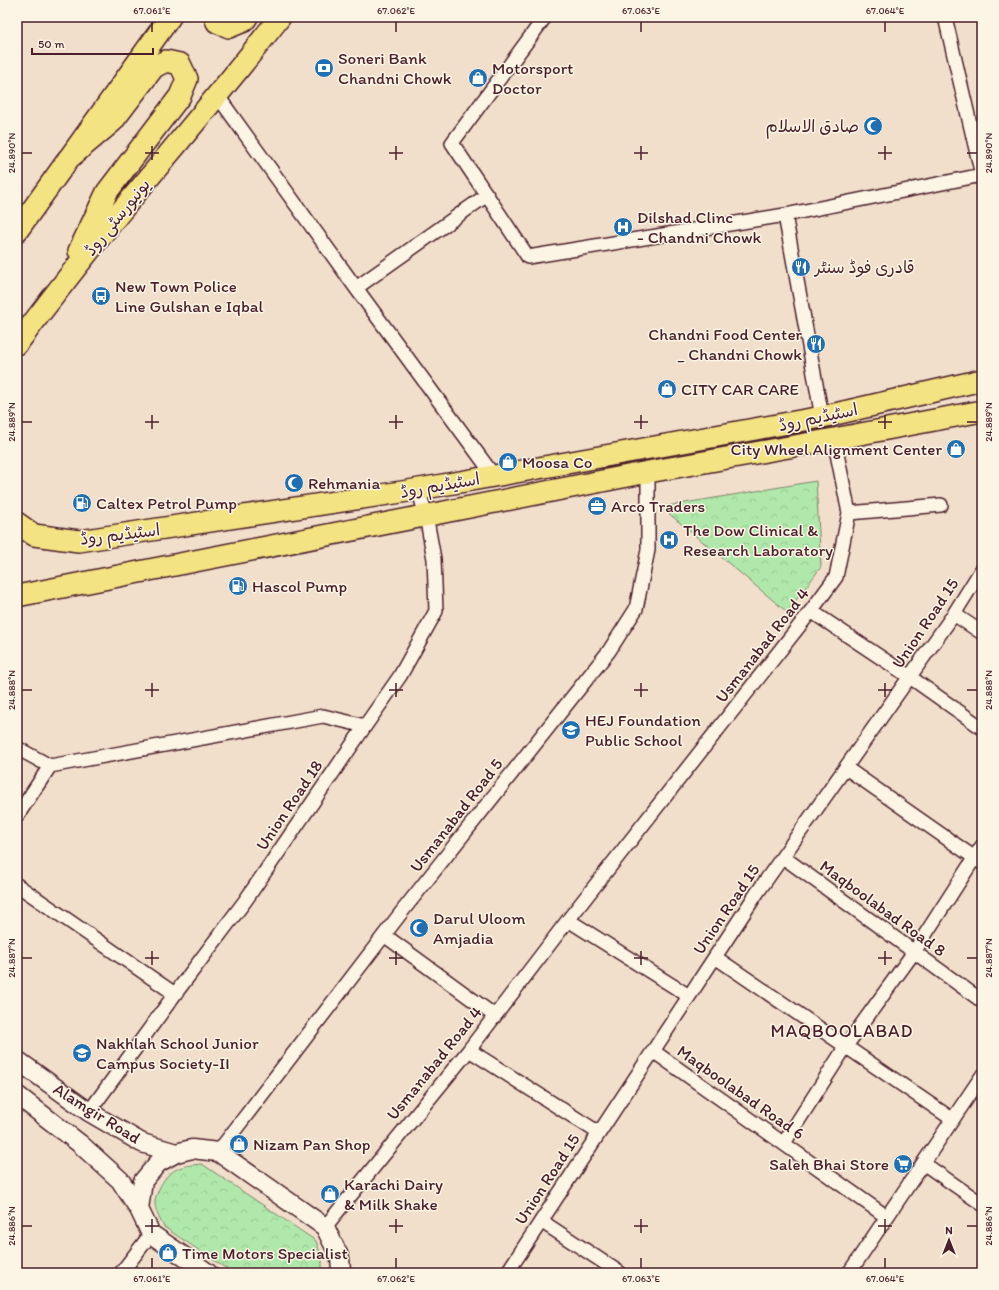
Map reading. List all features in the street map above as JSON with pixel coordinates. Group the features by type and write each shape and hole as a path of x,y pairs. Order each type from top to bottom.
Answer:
{"main road":[{"path":"17,231 170,17"},
{"path":"215,17 217,22 229,27 244,21 247,17"},
{"name":"یونیورسٹی روڈ","path":"17,344 65,280 241,67 280,17"},
{"path":"65,280 107,192 180,96 187,79 180,64 166,62 154,67 113,121 68,159"},
{"name":"اسٹیڈیم روڈ","path":"17,523 26,534 79,541 494,476 822,417 982,380"},
{"name":"اسٹیڈیم روڈ","path":"17,596 648,472 982,411"}],"street":[{"path":"545,17 452,143 528,258 785,215 982,175 945,17"},
{"path":"217,95 494,476"},
{"path":"356,288 487,195"},
{"path":"785,215 822,417"},
{"name":"Usmanabad Road 4","path":"325,1227 469,1050 568,920 811,612 836,577 849,513 834,439"},
{"name":"Usmanabad Road 5","path":"218,1152 384,935 609,651 636,609 648,550 648,472"},
{"name":"Union Road 18","path":"89,1112 174,994 246,901 400,676 436,612 434,559 426,515 418,489"},
{"path":"849,513 941,505"},
{"name":"Union Road 15","path":"507,1273 757,893 954,614 982,569"},
{"path":"811,612 910,677 982,728"},
{"path":"954,614 982,633"},
{"path":"17,748 50,766 322,716 365,726"},
{"path":"17,816 50,766"},
{"path":"846,768 978,860"},
{"path":"784,1144 846,1046 978,860 982,846"},
{"name":"Maqboolabad Road 8","path":"783,857 982,1001"},
{"path":"17,885 174,994"},
{"path":"568,920 689,996"},
{"path":"384,935 495,1016"},
{"path":"715,957 952,1119"},
{"path":"469,1050 599,1133"},
{"name":"Maqboolabad Road 6","path":"653,1051 887,1217"},
{"name":"Alamgir Road","path":"17,1060 89,1112 142,1143 176,1153 192,1149 218,1152 325,1227 340,1258 341,1272"},
{"path":"849,1273 952,1119 981,1081"},
{"name":"Alamgir Road","path":"17,1096 79,1143 120,1180 139,1210 151,1234 208,1273"},
{"path":"139,1210 143,1181 158,1163 176,1153"},
{"path":"923,1163 982,1204"},
{"path":"541,1221 620,1273"},
{"path":"121,1273 151,1234"}],"green space":[{"path":"816,481 821,567 787,612 661,507"},
{"path":"202,1164 316,1241 322,1258 322,1273 233,1273 164,1227 155,1207 155,1199 163,1182 176,1169"}],"place":[{"name":"Soneri Bank Chandni Chowk","path":"324,68"},
{"name":"Motorsport Doctor","path":"478,78"},
{"name":"صادق الاسلام","path":"873,126"},
{"name":"Dilshad Clinc - Chandni Chowk","path":"623,227"},
{"name":"قادری فوڈ سنٹر","path":"801,267"},
{"name":"New Town Police Line Gulshan e Iqbal","path":"101,296"},
{"name":"Chandni Food Center _ Chandni Chowk","path":"816,344"},
{"name":"CITY CAR CARE","path":"667,389"},
{"name":"City Wheel Alignment Center","path":"956,449"},
{"name":"Moosa Co","path":"508,462"},
{"name":"Rehmania","path":"294,483"},
{"name":"Caltex Petrol Pump","path":"82,503"},
{"name":"Arco Traders","path":"597,506"},
{"name":"The Dow Clinical & Research Laboratory","path":"669,540"},
{"name":"Hascol Pump","path":"238,586"},
{"name":"HEJ Foundation Public School","path":"571,730"},
{"name":"Darul Uloom Amjadia","path":"419,928"},
{"name":"Nakhlah School Junior Campus Society-II","path":"82,1053"},
{"name":"Nizam Pan Shop","path":"239,1144"},
{"name":"Saleh Bhai Store","path":"903,1164"},
{"name":"Karachi Dairy & Milk Shake","path":"330,1194"},
{"name":"Time Motors Specialist","path":"168,1253"}],"district":[{"name":"MAQBOOLABAD","path":"842,1031"}]}
